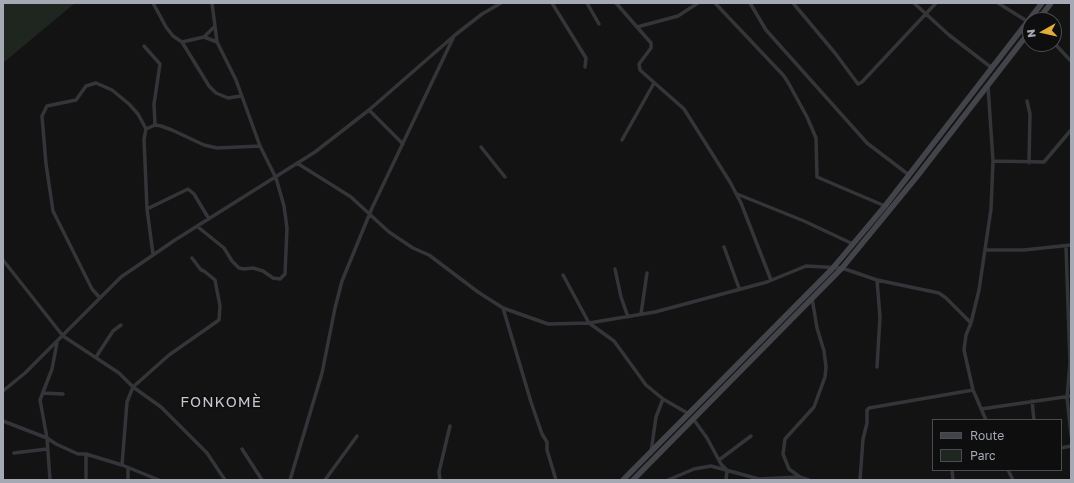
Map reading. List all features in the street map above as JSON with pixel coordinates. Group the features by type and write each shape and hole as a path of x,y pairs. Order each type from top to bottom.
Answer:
{"street":[{"path":"153,3 166,27 173,36 182,42 209,86 216,94 228,98 241,96"},
{"path":"198,227 224,248 232,261 239,268 253,268 263,271 274,278 280,279 285,274 287,228 284,206 276,178 260,146 236,80 217,42 212,3"},
{"path":"3,391 26,373 121,277 153,254 276,178 315,152 369,110 455,35 482,14 501,3"},
{"path":"552,3 586,58 585,67"},
{"path":"587,3 599,24"},
{"path":"616,3 652,46 639,64 639,68 654,84 684,109 692,118 737,194 770,280"},
{"path":"637,27 678,16 698,3"},
{"path":"715,3 784,76 789,84 807,117 816,138 817,177 885,206"},
{"path":"750,3 766,30 867,143 909,175"},
{"path":"793,3 835,53 858,84 862,82 936,3"},
{"path":"914,3 948,35 992,68"},
{"path":"998,3 1022,18"},
{"path":"1036,12 1042,3"},
{"path":"1044,12 1051,3"},
{"path":"182,42 204,37 214,27"},
{"path":"623,480 832,269 885,206 1022,32"},
{"path":"290,480 322,373 342,281 372,208 455,35"},
{"path":"204,37 217,42"},
{"path":"633,480 694,420 842,268 896,203 1022,41"},
{"path":"144,46 160,64 154,104 155,125"},
{"path":"1062,52 1071,61"},
{"path":"100,298 92,289 53,211 46,164 42,116 47,106 76,100 86,86 96,83 112,90 129,104 138,114 146,129 144,139 147,209 153,254"},
{"path":"622,140 654,84"},
{"path":"986,419 973,390 964,350 966,335 971,323 980,290 991,209 993,161 988,86"},
{"path":"1027,101 1030,114 1029,163"},
{"path":"369,110 403,144"},
{"path":"146,129 155,125 172,130 204,145 217,148 260,146"},
{"path":"993,161 1029,163 1044,162 1071,130"},
{"path":"481,147 505,177"},
{"path":"297,163 351,197 359,203 370,216 390,232 413,248 429,255 478,292 503,308 548,324 589,323 628,317 711,297 770,280 801,266 832,269 842,268 877,280 939,293 971,323"},
{"path":"147,209 188,189 194,194 209,219"},
{"path":"737,194 804,221 853,244"},
{"path":"986,250 1024,250 1069,246 1069,396 1071,436"},
{"path":"724,247 740,288"},
{"path":"122,465 127,402 133,387 169,355 219,320 220,306 215,280 201,270 192,258"},
{"path":"3,260 63,336 119,373 133,387 161,407 207,453 225,480"},
{"path":"615,269 621,297 628,317"},
{"path":"641,314 647,273"},
{"path":"563,275 589,323 614,341 646,385 663,399 689,414"},
{"path":"877,280 880,317 877,367"},
{"path":"809,480 800,477 789,469 782,454 783,443 788,433 814,407 825,377 826,367 824,351 817,328 812,298"},
{"path":"503,308 531,402 542,434 547,442 547,450 556,480"},
{"path":"96,358 113,331 121,325"},
{"path":"50,480 47,438 40,400 52,369 57,343"},
{"path":"860,480 863,439 867,423 867,410 869,408 973,390"},
{"path":"43,393 63,394"},
{"path":"981,409 1069,396"},
{"path":"651,453 656,417 663,399"},
{"path":"1032,401 1034,419"},
{"path":"694,420 727,470 726,480"},
{"path":"3,421 47,438 56,444 78,454 86,454 122,465 159,480"},
{"path":"440,480 439,472 450,426"},
{"path":"325,480 357,436"},
{"path":"719,460 751,436"},
{"path":"14,453 47,449"},
{"path":"242,449 262,480"},
{"path":"86,454 86,480"},
{"path":"668,480 677,478 703,467 715,466 738,475 759,479 800,477"},
{"path":"128,468 128,480"},
{"path":"1009,471 1014,480"}],"green space":[{"path":"3,3 75,3 3,63"}],"district":[{"name":"FONKOMÈ","path":"221,402"}]}
